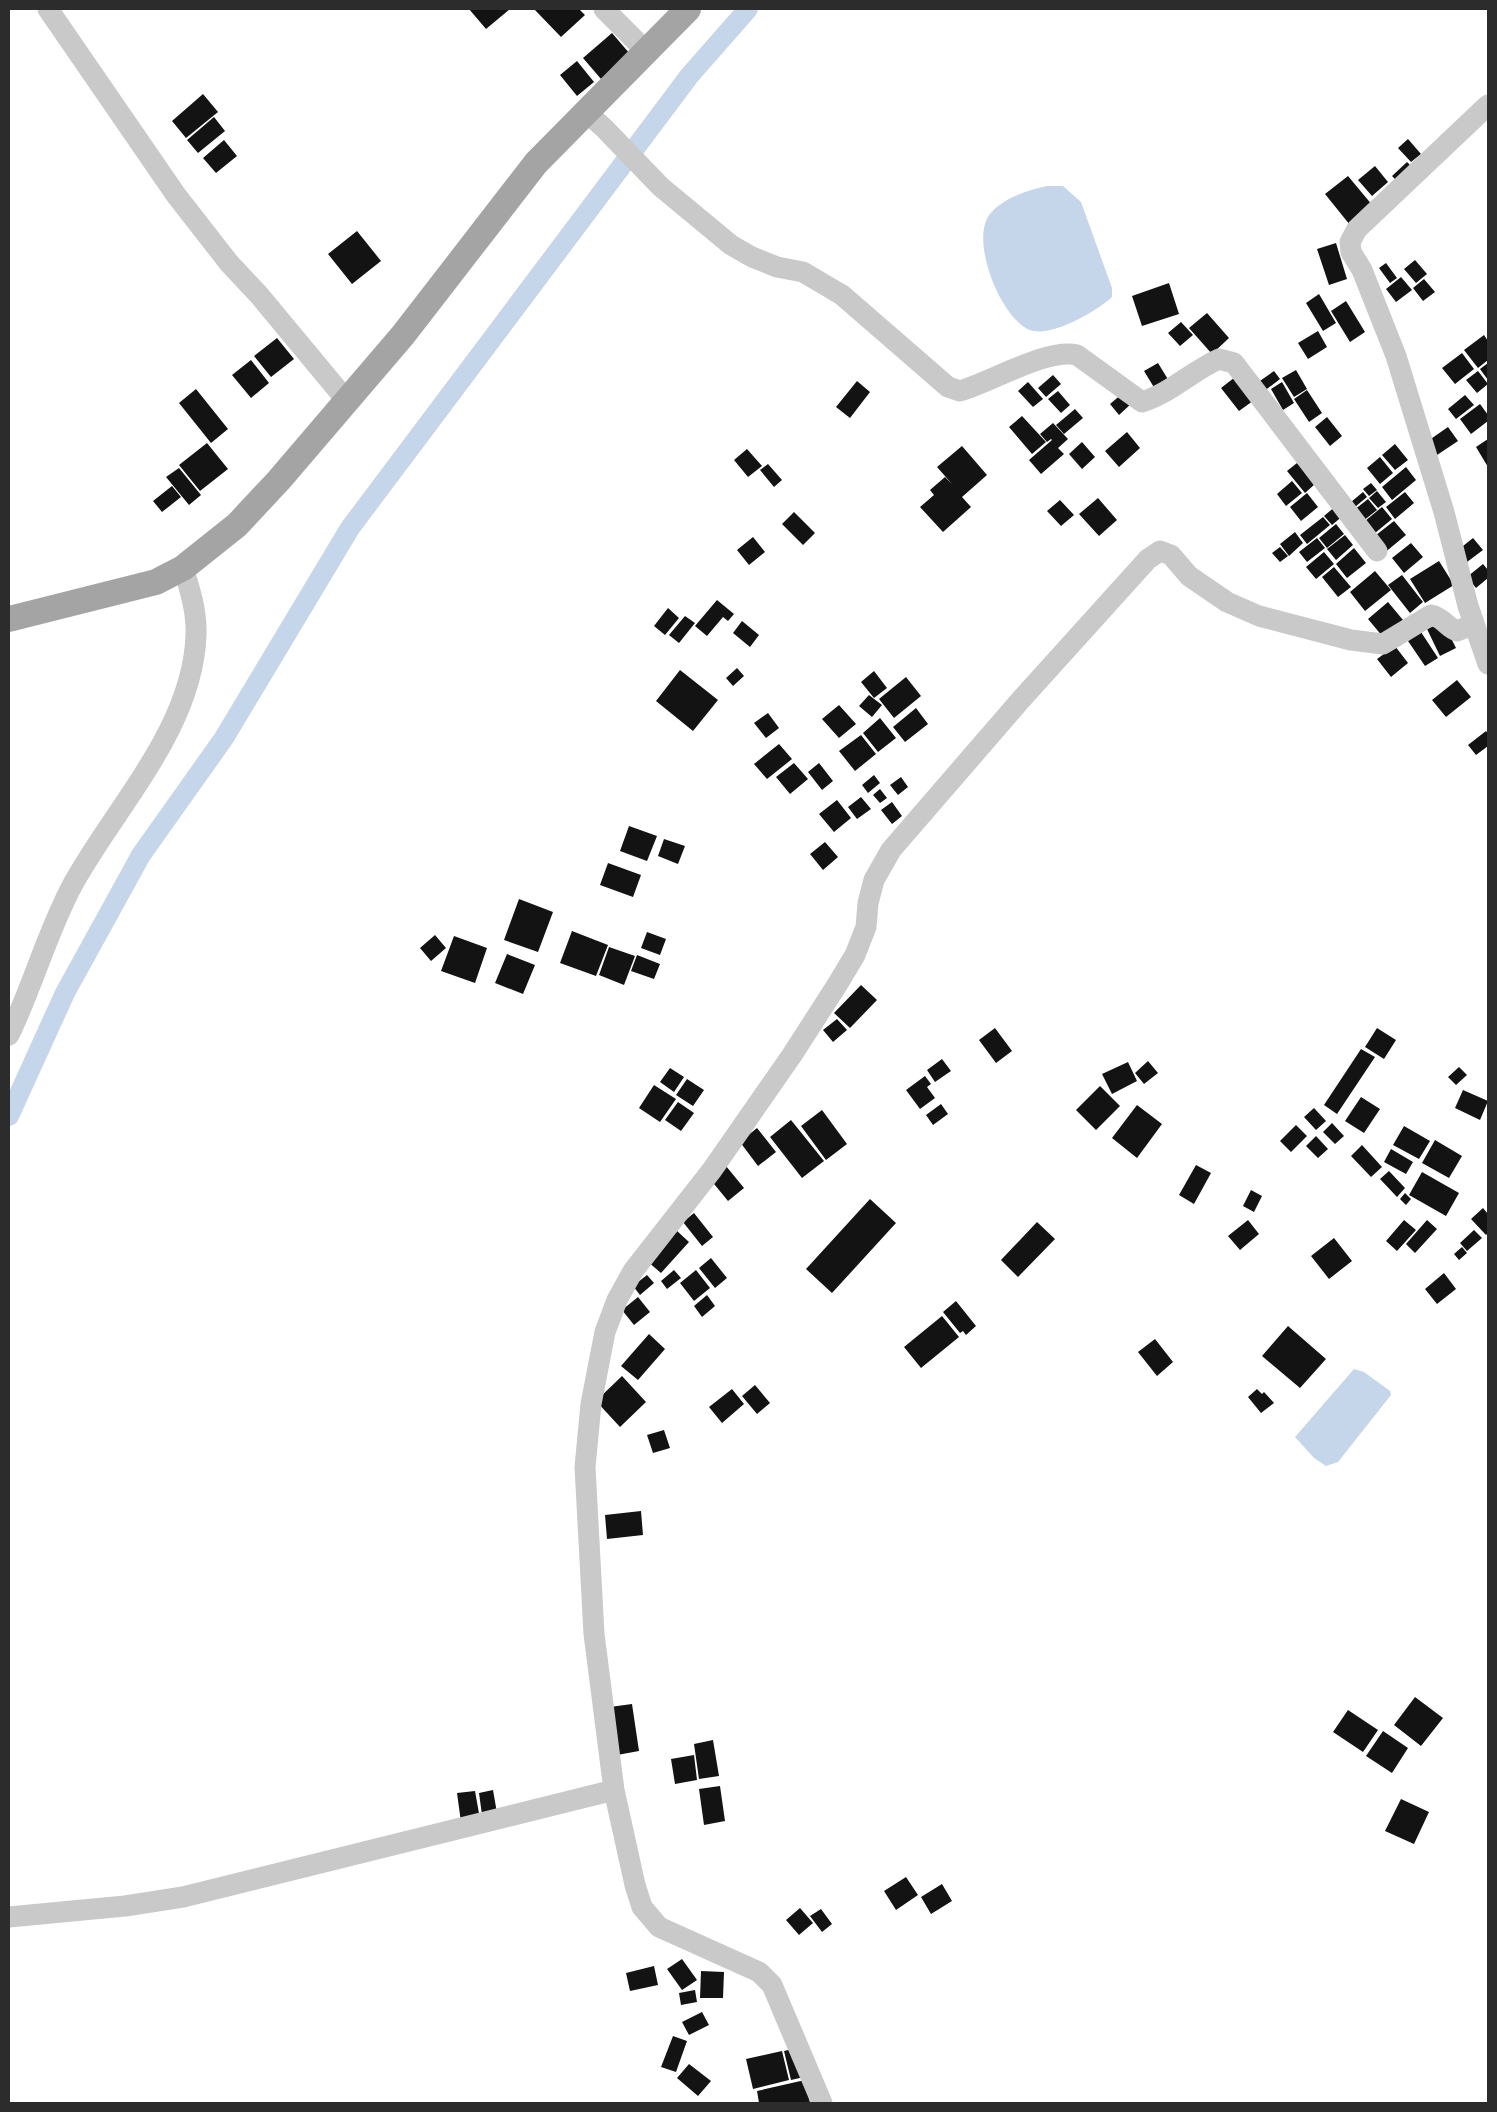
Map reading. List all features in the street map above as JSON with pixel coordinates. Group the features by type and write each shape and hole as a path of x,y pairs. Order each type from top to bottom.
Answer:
{"main road":[{"path":"9,620 156,582 183,568 238,525 347,402 403,335 536,163 585,111 688,9"}],"street":[{"path":"48,9 176,195 229,262 347,402"},
{"path":"604,9 646,51"},
{"path":"1488,105 1357,230 1350,242 1351,252 1362,270 1396,356 1444,512 1458,571 1488,664"},
{"path":"585,111 661,187 731,245 752,257 777,267 803,272 842,295 948,387 960,391 1052,355 1072,354 1077,355 1142,402 1159,397 1206,365 1220,359 1234,363 1377,551"},
{"path":"822,2103 772,1985 758,1972 659,1927 642,1907 634,1885 614,1790 594,1634 585,1467 591,1404 605,1332 617,1300 633,1272 712,1170 792,1056 837,985 855,955 862,936 874,880 891,850 1137,570 1160,551 1171,555 1189,576 1227,602 1259,616 1351,640 1383,644 1432,615 1439,616 1451,629 1457,631 1474,624"},
{"path":"9,1035 72,886 94,848 121,810 164,740 191,672 196,634 192,599 183,568"},
{"path":"9,1917 125,1906 183,1897 614,1790"}],"water":[{"path":"1047,186 1063,186 1081,202 1112,288 1112,297 1073,322 1050,330 1039,331 1030,330 1019,323 1009,311 991,278 983,242 984,226 995,208 1016,196"},
{"path":"1354,1369 1364,1372 1390,1391 1391,1395 1338,1462 1326,1466 1314,1458 1295,1437"}],"building":[{"path":"469,9 510,9 486,29"},
{"path":"534,9 579,9 585,15 561,37"},
{"path":"612,33 630,54 601,79 583,58"},
{"path":"577,61 594,82 577,96 560,75"},
{"path":"203,94 218,112 186,138 172,121"},
{"path":"214,117 225,131 198,153 187,140"},
{"path":"1408,139 1421,154 1411,162 1398,148"},
{"path":"224,140 237,156 216,173 203,158"},
{"path":"1407,162 1414,169 1399,183 1392,176"},
{"path":"1375,166 1388,182 1372,196 1358,180"},
{"path":"1348,176 1373,206 1350,225 1325,194"},
{"path":"357,231 381,261 352,284 328,254"},
{"path":"1336,243 1347,279 1329,285 1317,249"},
{"path":"1415,260 1427,274 1416,283 1404,269"},
{"path":"1386,263 1397,278 1390,283 1379,268"},
{"path":"1401,277 1412,290 1396,302 1386,289"},
{"path":"1424,279 1435,292 1423,301 1413,288"},
{"path":"1169,283 1179,314 1142,326 1132,296"},
{"path":"1319,294 1336,323 1323,331 1306,303"},
{"path":"1346,301 1365,332 1350,342 1331,311"},
{"path":"1207,313 1229,338 1212,354 1189,328"},
{"path":"1181,322 1193,335 1180,346 1168,333"},
{"path":"1318,331 1327,347 1308,359 1298,343"},
{"path":"1484,335 1488,341 1488,360 1478,368 1464,350"},
{"path":"277,338 294,359 271,377 254,356"},
{"path":"1462,353 1474,369 1455,384 1442,368"},
{"path":"251,360 269,383 251,398 232,375"},
{"path":"1158,363 1169,381 1155,389 1144,371"},
{"path":"1488,363 1488,380 1480,369"},
{"path":"1296,370 1307,389 1294,397 1282,378"},
{"path":"1274,371 1280,379 1263,392 1257,383"},
{"path":"1478,371 1488,384 1477,393 1466,380"},
{"path":"1239,374 1257,398 1239,411 1221,388"},
{"path":"1053,375 1061,384 1046,397 1038,388"},
{"path":"857,381 870,392 850,418 836,407"},
{"path":"1028,382 1043,399 1033,407 1018,391"},
{"path":"1282,382 1294,403 1283,410 1271,389"},
{"path":"196,389 228,429 211,443 179,403"},
{"path":"1307,390 1322,413 1309,422 1294,399"},
{"path":"1058,391 1070,405 1061,413 1048,399"},
{"path":"1123,393 1132,403 1119,415 1110,404"},
{"path":"1465,395 1474,405 1456,419 1448,409"},
{"path":"1480,404 1488,415 1488,421 1471,434 1460,419"},
{"path":"1075,409 1083,418 1064,434 1056,425"},
{"path":"1022,416 1046,442 1032,454 1009,427"},
{"path":"1327,417 1342,436 1330,446 1315,427"},
{"path":"1053,423 1068,439 1058,448 1064,454 1041,474 1029,460 1052,440 1047,442 1040,434"},
{"path":"1448,427 1458,441 1434,457 1425,443"},
{"path":"1127,432 1140,448 1119,467 1105,451"},
{"path":"1488,439 1488,467 1476,447"},
{"path":"1082,442 1095,457 1082,469 1069,454"},
{"path":"207,443 228,469 200,491 179,465"},
{"path":"1395,444 1408,460 1395,470 1382,455"},
{"path":"962,446 987,475 962,497 971,507 943,532 920,507 934,495 930,490 945,477 952,484 937,467"},
{"path":"747,449 762,466 748,477 734,460"},
{"path":"1380,457 1393,473 1380,484 1367,468"},
{"path":"1297,463 1315,484 1305,493 1287,471"},
{"path":"768,464 782,480 774,487 760,470"},
{"path":"1406,467 1416,480 1392,500 1382,487"},
{"path":"179,468 201,495 189,505 166,477"},
{"path":"1292,481 1302,493 1286,506 1277,494"},
{"path":"1371,483 1377,490 1369,496 1363,489"},
{"path":"172,486 181,497 162,512 153,501"},
{"path":"1377,491 1386,502 1378,508 1369,498"},
{"path":"1363,492 1367,497 1349,512 1345,507"},
{"path":"1405,492 1414,503 1395,519 1386,507"},
{"path":"1307,493 1318,507 1301,521 1290,507"},
{"path":"1098,498 1117,520 1099,536 1079,514"},
{"path":"1368,499 1377,510 1358,525 1349,514"},
{"path":"1060,500 1074,515 1061,526 1047,511"},
{"path":"1337,505 1345,514 1332,525 1324,516"},
{"path":"1382,507 1392,519 1369,538 1359,526"},
{"path":"794,512 815,533 803,545 782,524"},
{"path":"1323,517 1330,525 1307,544 1300,535"},
{"path":"1394,521 1406,535 1383,554 1371,539"},
{"path":"1336,524 1344,534 1327,548 1319,538"},
{"path":"1295,532 1303,543 1289,556 1280,544"},
{"path":"1345,535 1353,545 1336,560 1327,549"},
{"path":"753,537 765,552 749,565 737,550"},
{"path":"1317,538 1325,548 1307,562 1299,552"},
{"path":"1473,538 1483,550 1467,562 1458,550"},
{"path":"1411,543 1423,557 1404,573 1392,558"},
{"path":"1280,547 1288,556 1280,562 1272,553"},
{"path":"1354,548 1366,563 1347,578 1336,564"},
{"path":"1324,552 1334,564 1316,579 1306,567"},
{"path":"1439,561 1454,585 1425,603 1410,579"},
{"path":"1483,564 1488,570 1488,578 1476,588 1467,577"},
{"path":"1334,567 1351,587 1338,597 1322,577"},
{"path":"1375,571 1391,590 1365,611 1350,592"},
{"path":"1402,575 1423,602 1410,613 1388,585"},
{"path":"717,600 734,614 728,621 723,617 707,636 695,626"},
{"path":"1388,602 1403,620 1383,637 1368,619"},
{"path":"668,608 679,618 665,635 654,626"},
{"path":"685,616 695,623 679,643 669,635"},
{"path":"742,621 759,635 750,647 733,633"},
{"path":"1443,622 1456,648 1440,656 1427,629"},
{"path":"1421,632 1438,658 1425,666 1408,641"},
{"path":"1395,646 1408,663 1391,677 1377,659"},
{"path":"737,668 744,676 733,686 726,678"},
{"path":"680,670 718,700 693,731 656,701"},
{"path":"874,671 887,688 874,698 861,682"},
{"path":"906,677 921,696 894,718 879,699"},
{"path":"1457,680 1471,697 1446,717 1432,700"},
{"path":"869,695 882,705 872,717 859,706"},
{"path":"839,705 856,724 839,738 822,719"},
{"path":"916,708 928,724 905,742 893,727"},
{"path":"768,713 779,728 766,738 754,723"},
{"path":"880,718 896,738 878,752 863,733"},
{"path":"1486,731 1488,734 1488,746 1476,755 1468,745"},
{"path":"861,735 876,754 855,771 839,751"},
{"path":"779,744 792,759 767,779 754,764"},
{"path":"794,763 808,779 790,794 776,777"},
{"path":"819,763 833,781 822,790 808,772"},
{"path":"874,775 880,783 868,793 862,785"},
{"path":"901,777 908,787 898,795 890,785"},
{"path":"880,789 887,798 880,803 873,795"},
{"path":"861,797 871,809 857,819 848,807"},
{"path":"837,800 851,818 834,832 819,814"},
{"path":"892,802 902,816 892,824 881,810"},
{"path":"629,826 657,836 647,861 620,851"},
{"path":"664,839 685,846 678,864 658,856"},
{"path":"825,842 838,857 823,870 810,854"},
{"path":"608,863 641,875 633,897 600,885"},
{"path":"519,899 553,912 538,952 504,940"},
{"path":"572,931 608,945 596,976 560,963"},
{"path":"647,932 666,939 660,955 641,948"},
{"path":"435,935 446,948 431,961 420,948"},
{"path":"454,936 487,948 475,983 441,971"},
{"path":"609,947 635,956 624,985 599,975"},
{"path":"507,954 535,965 523,994 495,983"},
{"path":"637,955 660,964 654,979 631,971"},
{"path":"861,985 877,1000 850,1028 834,1013"},
{"path":"837,1019 847,1030 833,1042 823,1030"},
{"path":"995,1028 1012,1051 996,1063 979,1040"},
{"path":"1377,1028 1396,1040 1384,1059 1365,1047"},
{"path":"1361,1049 1375,1057 1337,1114 1324,1105"},
{"path":"942,1059 951,1071 935,1082 927,1070"},
{"path":"1148,1061 1158,1073 1144,1084 1135,1073"},
{"path":"1128,1062 1137,1081 1112,1094 1102,1074"},
{"path":"1459,1067 1467,1075 1456,1085 1448,1077"},
{"path":"670,1068 684,1077 674,1092 660,1082"},
{"path":"925,1076 931,1084 927,1087 935,1098 920,1109 906,1090"},
{"path":"687,1079 704,1090 693,1106 676,1095"},
{"path":"654,1085 676,1099 660,1122 639,1108"},
{"path":"1100,1086 1120,1106 1096,1130 1076,1110"},
{"path":"1463,1090 1488,1101 1480,1120 1455,1108"},
{"path":"1361,1097 1380,1109 1364,1133 1345,1121"},
{"path":"678,1102 694,1113 681,1131 665,1120"},
{"path":"941,1104 948,1114 933,1125 926,1115"},
{"path":"1137,1105 1162,1124 1137,1158 1112,1138"},
{"path":"1314,1108 1326,1121 1316,1130 1304,1117"},
{"path":"822,1110 847,1144 826,1160 801,1126"},
{"path":"791,1120 824,1161 802,1178 770,1137"},
{"path":"1332,1123 1344,1136 1335,1144 1323,1132"},
{"path":"1296,1125 1307,1136 1291,1152 1280,1141"},
{"path":"1404,1126 1430,1141 1419,1159 1393,1145"},
{"path":"757,1128 776,1152 758,1166 740,1142"},
{"path":"1316,1136 1328,1149 1318,1158 1306,1146"},
{"path":"1435,1140 1462,1156 1449,1178 1422,1163"},
{"path":"1362,1145 1382,1167 1371,1177 1351,1156"},
{"path":"1391,1149 1413,1162 1406,1174 1384,1162"},
{"path":"1196,1165 1211,1173 1194,1204 1179,1195"},
{"path":"726,1166 744,1188 728,1201 710,1179"},
{"path":"1389,1171 1405,1188 1397,1197 1380,1179"},
{"path":"1422,1172 1459,1193 1446,1216 1409,1195"},
{"path":"1251,1190 1262,1196 1254,1212 1243,1206"},
{"path":"1405,1193 1411,1199 1406,1205 1400,1199"},
{"path":"870,1199 896,1223 832,1293 806,1269"},
{"path":"1483,1208 1488,1214 1488,1233 1486,1235 1471,1219"},
{"path":"694,1213 713,1237 702,1246 683,1222"},
{"path":"1248,1220 1259,1234 1240,1250 1228,1236"},
{"path":"1404,1220 1416,1230 1397,1251 1386,1241"},
{"path":"1427,1220 1437,1229 1415,1253 1406,1244"},
{"path":"1037,1222 1055,1239 1018,1277 1001,1260"},
{"path":"676,1230 689,1242 661,1273 647,1261"},
{"path":"1474,1230 1482,1238 1467,1251 1460,1243"},
{"path":"1334,1238 1352,1261 1329,1279 1311,1256"},
{"path":"1462,1247 1467,1253 1459,1260 1454,1254"},
{"path":"711,1258 727,1278 715,1288 699,1268"},
{"path":"674,1270 681,1278 667,1289 661,1281"},
{"path":"696,1270 710,1288 694,1301 680,1283"},
{"path":"1444,1273 1456,1289 1437,1304 1425,1289"},
{"path":"647,1275 654,1283 640,1295 633,1286"},
{"path":"707,1295 715,1306 702,1317 694,1306"},
{"path":"638,1297 650,1312 634,1325 622,1310"},
{"path":"956,1301 976,1326 966,1335 963,1331 960,1333 943,1312"},
{"path":"942,1316 959,1337 921,1368 904,1347"},
{"path":"1288,1326 1326,1359 1300,1388 1262,1356"},
{"path":"649,1334 665,1349 638,1380 621,1366"},
{"path":"1155,1339 1173,1362 1157,1376 1138,1352"},
{"path":"622,1376 646,1402 620,1427 596,1401"},
{"path":"755,1385 770,1403 757,1414 742,1396"},
{"path":"732,1389 744,1404 722,1423 709,1407"},
{"path":"1257,1389 1262,1394 1264,1392 1274,1403 1261,1413 1248,1397"},
{"path":"664,1430 670,1448 653,1453 647,1435"},
{"path":"641,1511 643,1535 607,1539 605,1515"},
{"path":"1415,1697 1443,1718 1421,1746 1394,1725"},
{"path":"632,1704 639,1751 617,1755 610,1707"},
{"path":"1348,1710 1378,1730 1363,1752 1333,1732"},
{"path":"1383,1731 1408,1748 1392,1773 1366,1756"},
{"path":"713,1740 719,1776 699,1779 694,1744"},
{"path":"694,1755 697,1780 675,1784 671,1759"},
{"path":"720,1786 725,1821 704,1825 699,1789"},
{"path":"493,1790 497,1813 482,1815 479,1793"},
{"path":"475,1791 480,1819 461,1822 457,1793"},
{"path":"1401,1799 1429,1812 1414,1844 1385,1831"},
{"path":"906,1877 918,1895 896,1910 884,1891"},
{"path":"942,1884 952,1901 931,1914 921,1897"},
{"path":"800,1908 813,1923 799,1935 786,1920"},
{"path":"821,1909 832,1924 822,1932 810,1916"},
{"path":"682,1959 697,1980 682,1990 667,1969"},
{"path":"654,1966 658,1985 630,1991 626,1973"},
{"path":"701,1971 724,1972 723,1998 700,1998"},
{"path":"695,1990 697,2002 681,2005 679,1993"},
{"path":"702,2012 709,2025 689,2035 682,2022"},
{"path":"673,2036 687,2041 676,2072 661,2067"},
{"path":"797,2048 804,2077 791,2080 784,2051"},
{"path":"782,2051 789,2080 753,2089 746,2059"},
{"path":"689,2064 711,2081 698,2096 677,2078"},
{"path":"805,2080 810,2103 759,2103 757,2091"}],"waterway":[{"path":"9,1116 65,993 141,855 224,738 350,528 690,75 748,9"}]}
